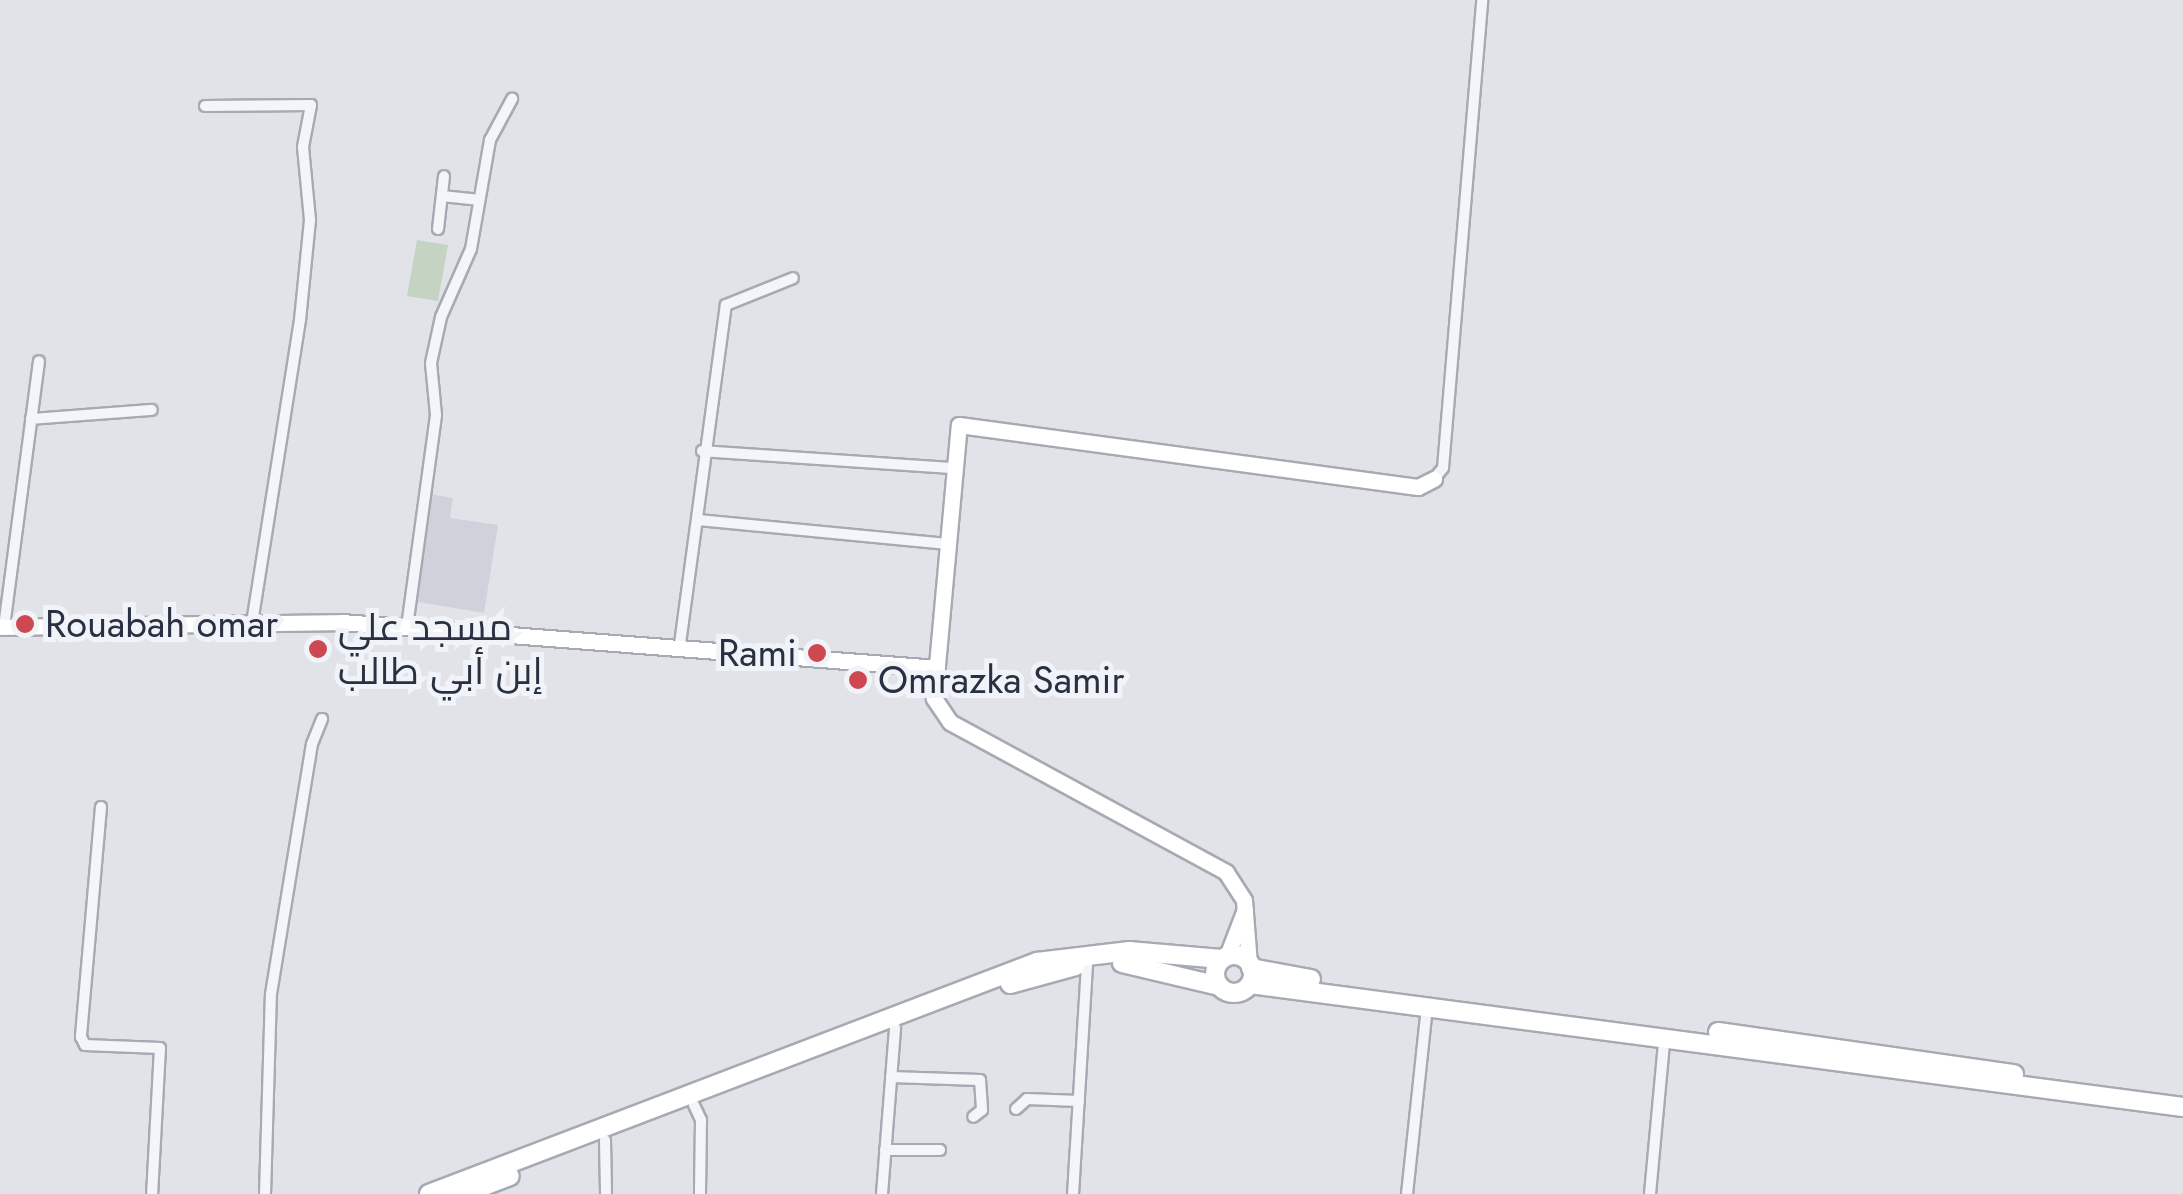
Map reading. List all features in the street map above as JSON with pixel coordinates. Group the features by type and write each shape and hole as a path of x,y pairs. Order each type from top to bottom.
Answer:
{"highway":[{"path":"429,1194 1037,962 1130,951 1225,958 1250,972 1426,1008 1664,1043 1710,1041 1788,1060 2183,1107"},
{"path":"1218,986 1215,972 1225,958"},
{"path":"464,1194 1018,981 1087,964 1144,965 1235,993 1250,972"},
{"path":"1250,972 1664,1033 1710,1030 2183,1095"}],"main road":[{"path":"1250,972 1245,908 1238,885 1208,860 950,722 934,698 959,425 1418,487 1434,480"},
{"path":"2,627 406,627 680,644 937,668"},
{"path":"1225,958 1245,908"}],"street":[{"path":"1434,480 1443,468 1482,0"},
{"path":"406,627 436,415 431,363 442,316 471,249 490,140 512,99"},
{"path":"204,106 311,105 303,147 310,220 300,320 252,624"},
{"path":"438,229 444,176"},
{"path":"442,196 478,200"},
{"path":"680,644 698,520 702,451 726,305 793,278"},
{"path":"2,627 39,361"},
{"path":"31,420 152,410"},
{"path":"702,451 954,468"},
{"path":"698,520 948,544"},
{"path":"265,1194 271,994 312,744 322,718"},
{"path":"101,807 81,1037 85,1044 160,1048 152,1194"},
{"path":"1074,1194 1087,964"},
{"path":"1406,1194 1426,1008"},
{"path":"882,1194 895,1028"},
{"path":"1650,1194 1664,1043"},
{"path":"891,1077 980,1080 982,1110 973,1117"},
{"path":"1016,1110 1027,1099 1079,1101"},
{"path":"694,1105 701,1120 700,1194"},
{"path":"605,1140 606,1194"},
{"path":"885,1150 940,1150"}],"shaded area":[{"path":"429,494 453,498 450,518 498,525 484,613 418,602"}],"green space":[{"path":"417,240 448,245 438,301 407,296"}],"place":[{"name":"Rouabah omar","path":"25,624"},
{"name":"مسجد علي إبن أبي طالب","path":"318,649"},
{"name":"Rami","path":"817,653"},
{"name":"Omrazka Samir","path":"858,680"}]}
